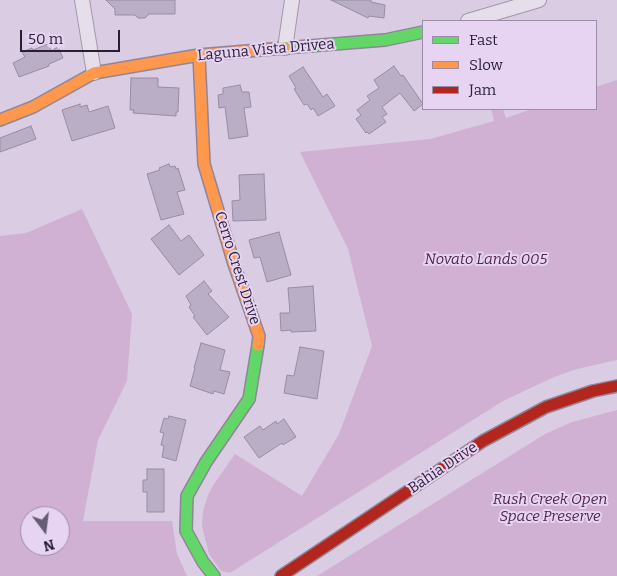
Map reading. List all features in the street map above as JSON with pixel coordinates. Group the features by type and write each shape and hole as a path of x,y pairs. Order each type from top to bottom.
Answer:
{"street":[{"path":"82,0 94,73"},
{"path":"285,48 292,0"},
{"path":"471,20 539,0"},
{"name":"Laguna Vista Drivea","path":"0,120 33,107 94,73 199,55 385,40 422,32"},
{"name":"Cerro Crest Drive","path":"199,55 204,164 234,264 259,336 250,399 206,462 187,496 186,531 203,562 214,576"},
{"name":"Bahia Drive","path":"281,576 483,441 546,407 593,391 617,386"}],"green space":[{"name":"Novato Lands 005","path":"617,80 617,360 577,369 554,377 503,401 230,573 221,571 209,554 202,526 203,511 214,484 235,454 302,496 339,434 372,346 348,249 300,152 430,139 494,121 491,110 503,110 506,118 529,110 597,110 597,87"},
{"path":"82,209 132,314 127,381 98,440 83,521 172,521 177,554 187,576 0,576 0,236 26,233"},
{"name":"Rush Creek Open Space Preserve","path":"617,410 617,576 317,576 545,434 572,422"}],"building":[{"path":"106,0 175,0 175,14 149,14 145,18 138,18 135,15 115,15 115,9"},
{"path":"331,0 371,0 371,2 385,5 384,18 369,16 368,18"},
{"path":"48,44 51,51 58,47 63,58 49,64 49,66 19,77 13,63 25,57 22,52"},
{"path":"394,66 401,76 403,75 422,105 414,111 400,93 382,107 387,114 382,117 386,122 369,134 366,133 356,119 361,115 357,110 370,100 367,96 379,88 374,80"},
{"path":"303,67 323,97 327,94 335,106 318,116 313,108 311,110 307,104 304,105 294,89 296,88 289,76"},
{"path":"131,78 158,78 158,87 179,88 178,112 176,112 176,116 133,113 134,110 130,110"},
{"path":"240,85 242,92 249,92 251,107 244,108 248,136 229,139 225,107 219,108 218,95 223,94 223,88"},
{"path":"80,104 80,107 87,105 89,112 108,106 115,128 72,141 62,110"},
{"path":"31,126 36,139 0,152 0,138"},
{"path":"169,164 170,167 175,166 176,169 178,168 185,190 177,192 184,214 161,220 147,174 160,170 159,168"},
{"path":"264,174 266,220 233,221 232,201 240,200 239,175"},
{"path":"169,225 181,241 189,235 204,255 179,275 151,239"},
{"path":"279,232 291,275 267,282 260,257 254,258 249,240"},
{"path":"204,281 212,291 208,294 229,317 207,335 193,317 195,316 189,307 191,305 186,296"},
{"path":"313,286 316,331 281,331 280,313 290,313 288,288"},
{"path":"201,343 225,350 220,370 230,372 224,394 214,391 213,394 190,386"},
{"path":"300,347 324,351 317,399 284,393 287,375 294,376"},
{"path":"169,416 186,420 176,461 162,457 164,446 161,445 164,433 160,432 164,418 168,419"},
{"path":"284,419 296,437 283,445 282,443 259,458 244,437 260,426 263,430 276,421 277,424"},
{"path":"147,469 164,469 164,512 147,512 147,492 143,492 143,480 147,480"}],"traffic: fast":[{"path":"284,48 385,40 422,32"},
{"path":"214,576 203,562 186,531 187,496 206,462 249,399 258,345"}],"traffic: slow":[{"path":"0,120 33,107 94,73 199,55 284,48"},
{"path":"199,55 204,164 234,264 259,336 258,345"}],"traffic: jam":[{"path":"281,576 483,441 546,407 593,391 617,386"}]}
